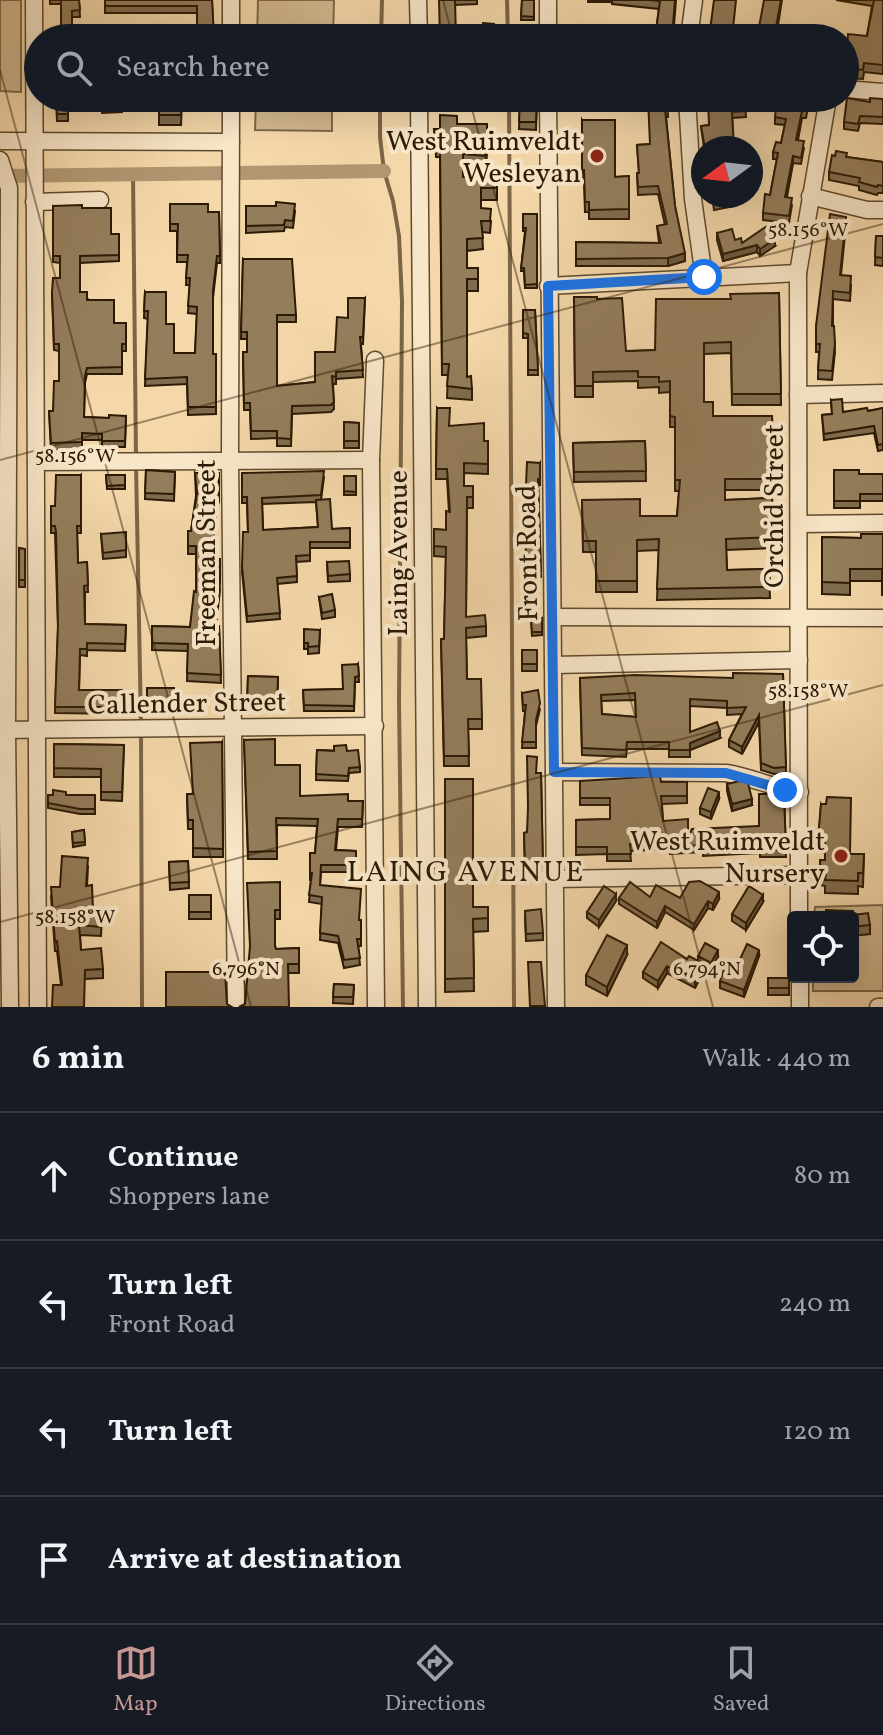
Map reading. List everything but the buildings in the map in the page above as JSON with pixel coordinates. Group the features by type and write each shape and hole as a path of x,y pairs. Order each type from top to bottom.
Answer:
{"street":[{"path":"34,0 34,24"},
{"path":"231,0 231,24"},
{"path":"418,0 419,24"},
{"path":"548,0 548,24"},
{"path":"691,24 694,0"},
{"path":"859,90 883,92"},
{"path":"34,112 38,1007"},
{"name":"Freeman Street","path":"231,112 230,460 236,1007"},
{"name":"Laing Avenue","path":"419,112 427,1007"},
{"name":"Front Road","path":"548,112 556,1007"},
{"path":"688,112 693,199 704,277"},
{"name":"Orchid Street","path":"799,911 798,273 825,112"},
{"path":"0,141 231,142"},
{"path":"0,160 9,188 4,329 3,730 4,868 10,1007"},
{"path":"810,196 867,210 883,210"},
{"path":"34,202 100,200"},
{"path":"548,286 798,273"},
{"path":"375,360 371,460 376,1007"},
{"path":"798,395 883,393"},
{"path":"36,462 371,460"},
{"path":"799,524 883,523"},
{"path":"553,617 883,618"},
{"path":"553,665 799,660"},
{"name":"Callender Street","path":"3,730 375,726"},
{"path":"554,772 726,773 800,792"},
{"path":"555,879 799,875"},
{"path":"800,983 800,1007"}],"shaded area":[{"path":"0,0 21,0 21,92 0,91"},
{"path":"258,0 334,0 333,24 257,24"},
{"path":"256,112 332,112 332,131 255,130"},
{"path":"883,905 883,991 813,991 813,983 859,983 859,911 815,911 815,907"}],"waterway":[{"path":"381,24 382,0"},
{"path":"507,0 508,24"},
{"path":"380,112 384,171 399,236 402,301 399,702 403,1007"},
{"path":"509,112 514,1007"},
{"path":"0,176 384,171"},
{"path":"133,174 136,457"},
{"path":"136,465 141,725"},
{"path":"141,733 142,1007"}],"place":[{"name":"West Ruimveldt Wesleyan","path":"597,156"},
{"name":"West Ruimveldt Nursery","path":"841,856"}],"district":[{"name":"LAING AVENUE","path":"466,871"}],"route":[{"path":"704,277 548,286 554,772 726,773 785,790"}]}
